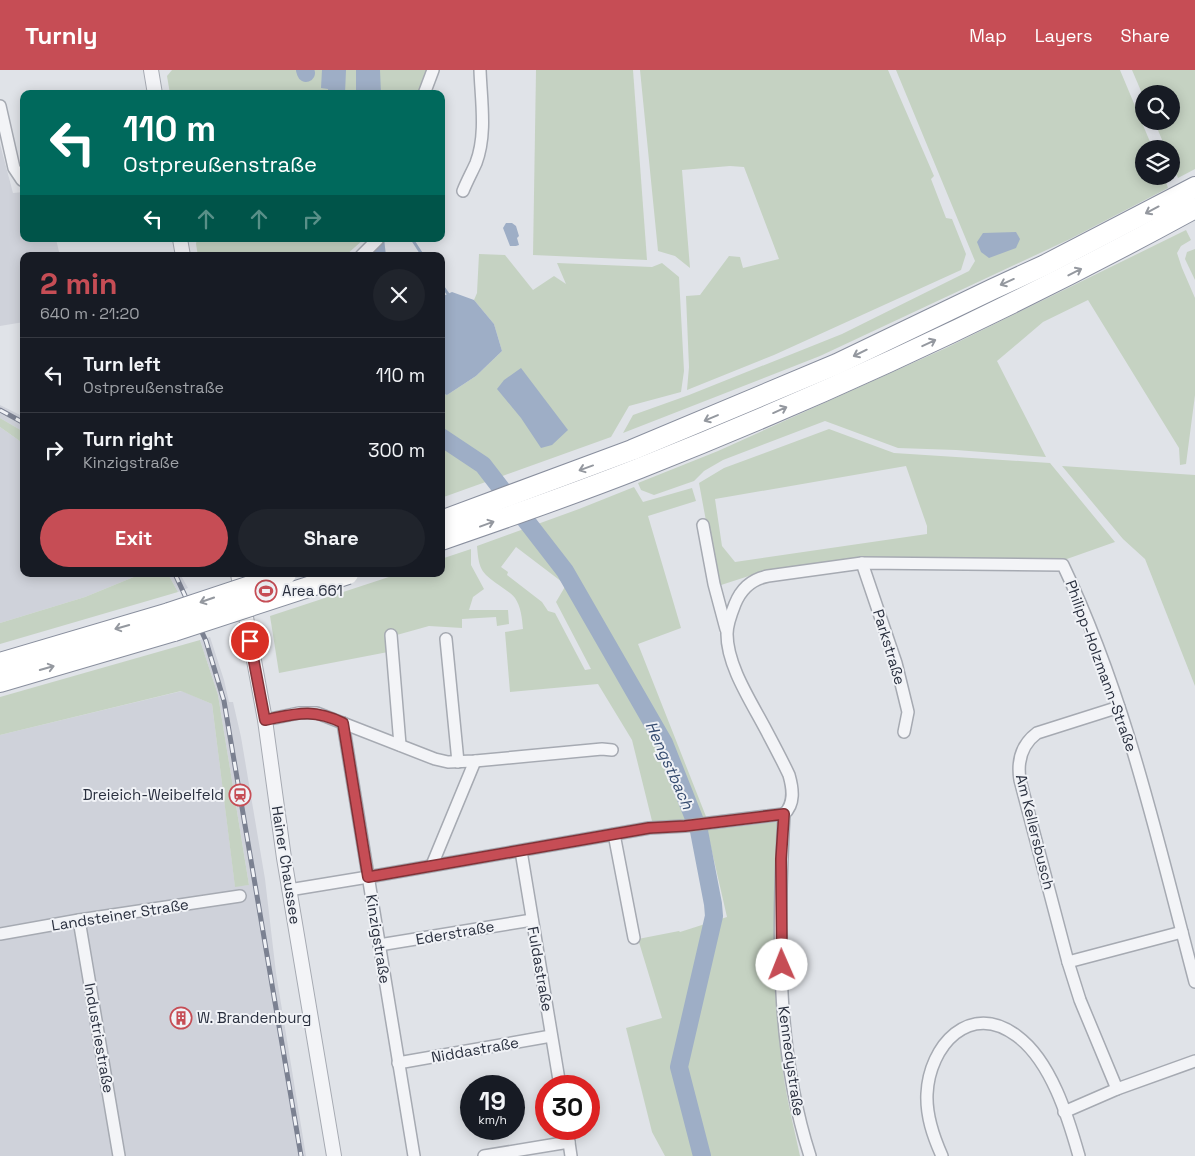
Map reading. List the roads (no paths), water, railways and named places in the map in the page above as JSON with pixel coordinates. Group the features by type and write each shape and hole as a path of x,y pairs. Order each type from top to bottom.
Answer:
{"highway":[{"path":"445,538 635,459 838,364 993,288 1045,265 1195,187"},
{"path":"445,520 773,413 930,342 1054,282 1195,208"},
{"path":"0,682 172,622 279,577"},
{"path":"0,663 172,622 337,577"}],"street":[{"path":"151,70 154,90"},
{"path":"426,90 433,70"},
{"path":"463,191 476,161 480,145 482,125 480,70"},
{"path":"0,106 14,168 20,177"},
{"path":"365,252 375,242"},
{"name":"Philipp-Holzmann-Straße","path":"703,524 714,584 727,633 729,652 748,698 792,786 791,804 784,814"},
{"name":"Philipp-Holzmann-Straße","path":"727,633 729,620 737,599 745,588 755,580 768,576 862,563 1063,565 1080,601 1119,707 1141,775 1195,982"},
{"name":"Parkstraße","path":"862,563 896,663 908,712 904,732"},
{"name":"Hainer Chaussee","path":"239,577 265,720 289,890 334,1156"},
{"path":"391,635 400,745"},
{"path":"446,639 458,762"},
{"name":"Am Kellersbusch","path":"1117,1089 1080,1000 1068,962 1020,780 1018,764 1022,750 1027,742 1038,733 1119,707"},
{"path":"265,720 308,712 324,715 443,762 475,761 602,749 612,750"},
{"name":"Kinzigstraße","path":"343,723 414,1156"},
{"path":"432,865 475,761"},
{"path":"289,890 649,828 685,826 784,814"},
{"name":"Kennedystraße","path":"784,814 781,859 782,1001 793,1092 810,1156"},
{"path":"614,834 634,938"},
{"name":"Fuldastraße","path":"521,851 558,1075"},
{"name":"Landsteiner Straße","path":"0,934 240,896"},
{"name":"Industriestraße","path":"79,920 119,1156"},
{"name":"Ederstraße","path":"378,945 532,920"},
{"path":"1068,962 1182,932"},
{"path":"942,1156 935,1141 928,1116 927,1094 930,1072 936,1057 956,1031 967,1025 983,1022 1000,1026 1016,1035 1026,1044 1044,1068 1064,1112 1079,1156"},
{"name":"Niddastraße","path":"398,1063 551,1036"},
{"path":"1064,1112 1117,1089 1195,1061"},
{"path":"484,1156 569,1142 571,1156"}],"water":[{"path":"322,70 346,70 345,90 321,88"},
{"path":"356,70 380,70 381,90 356,90"},
{"path":"506,223 512,223 516,226 519,245 510,246 503,228"},
{"path":"1016,232 1020,239 1016,248 989,258 981,252 977,242 983,233"},
{"path":"452,292 474,300 494,324 502,351 476,376 447,395 445,394 445,295"},
{"path":"521,368 568,430 552,445 541,448 521,418 497,389 504,380"}],"waterway":[{"name":"Hengstbach","path":"375,242 377,252"},
{"path":"414,242 420,252"},
{"path":"445,290 448,294"},
{"name":"Hengstbach","path":"445,440 483,465 565,571 664,743 699,831 714,916 679,1067 702,1156"}],"railway":[{"path":"0,410 20,421"},
{"path":"176,577 206,641 224,701 301,1156"}],"place":[{"name":"Area 661","path":"266,591"},
{"name":"Dreieich-Weibelfeld","path":"240,795"},
{"name":"W. Brandenburg","path":"181,1018"}]}
